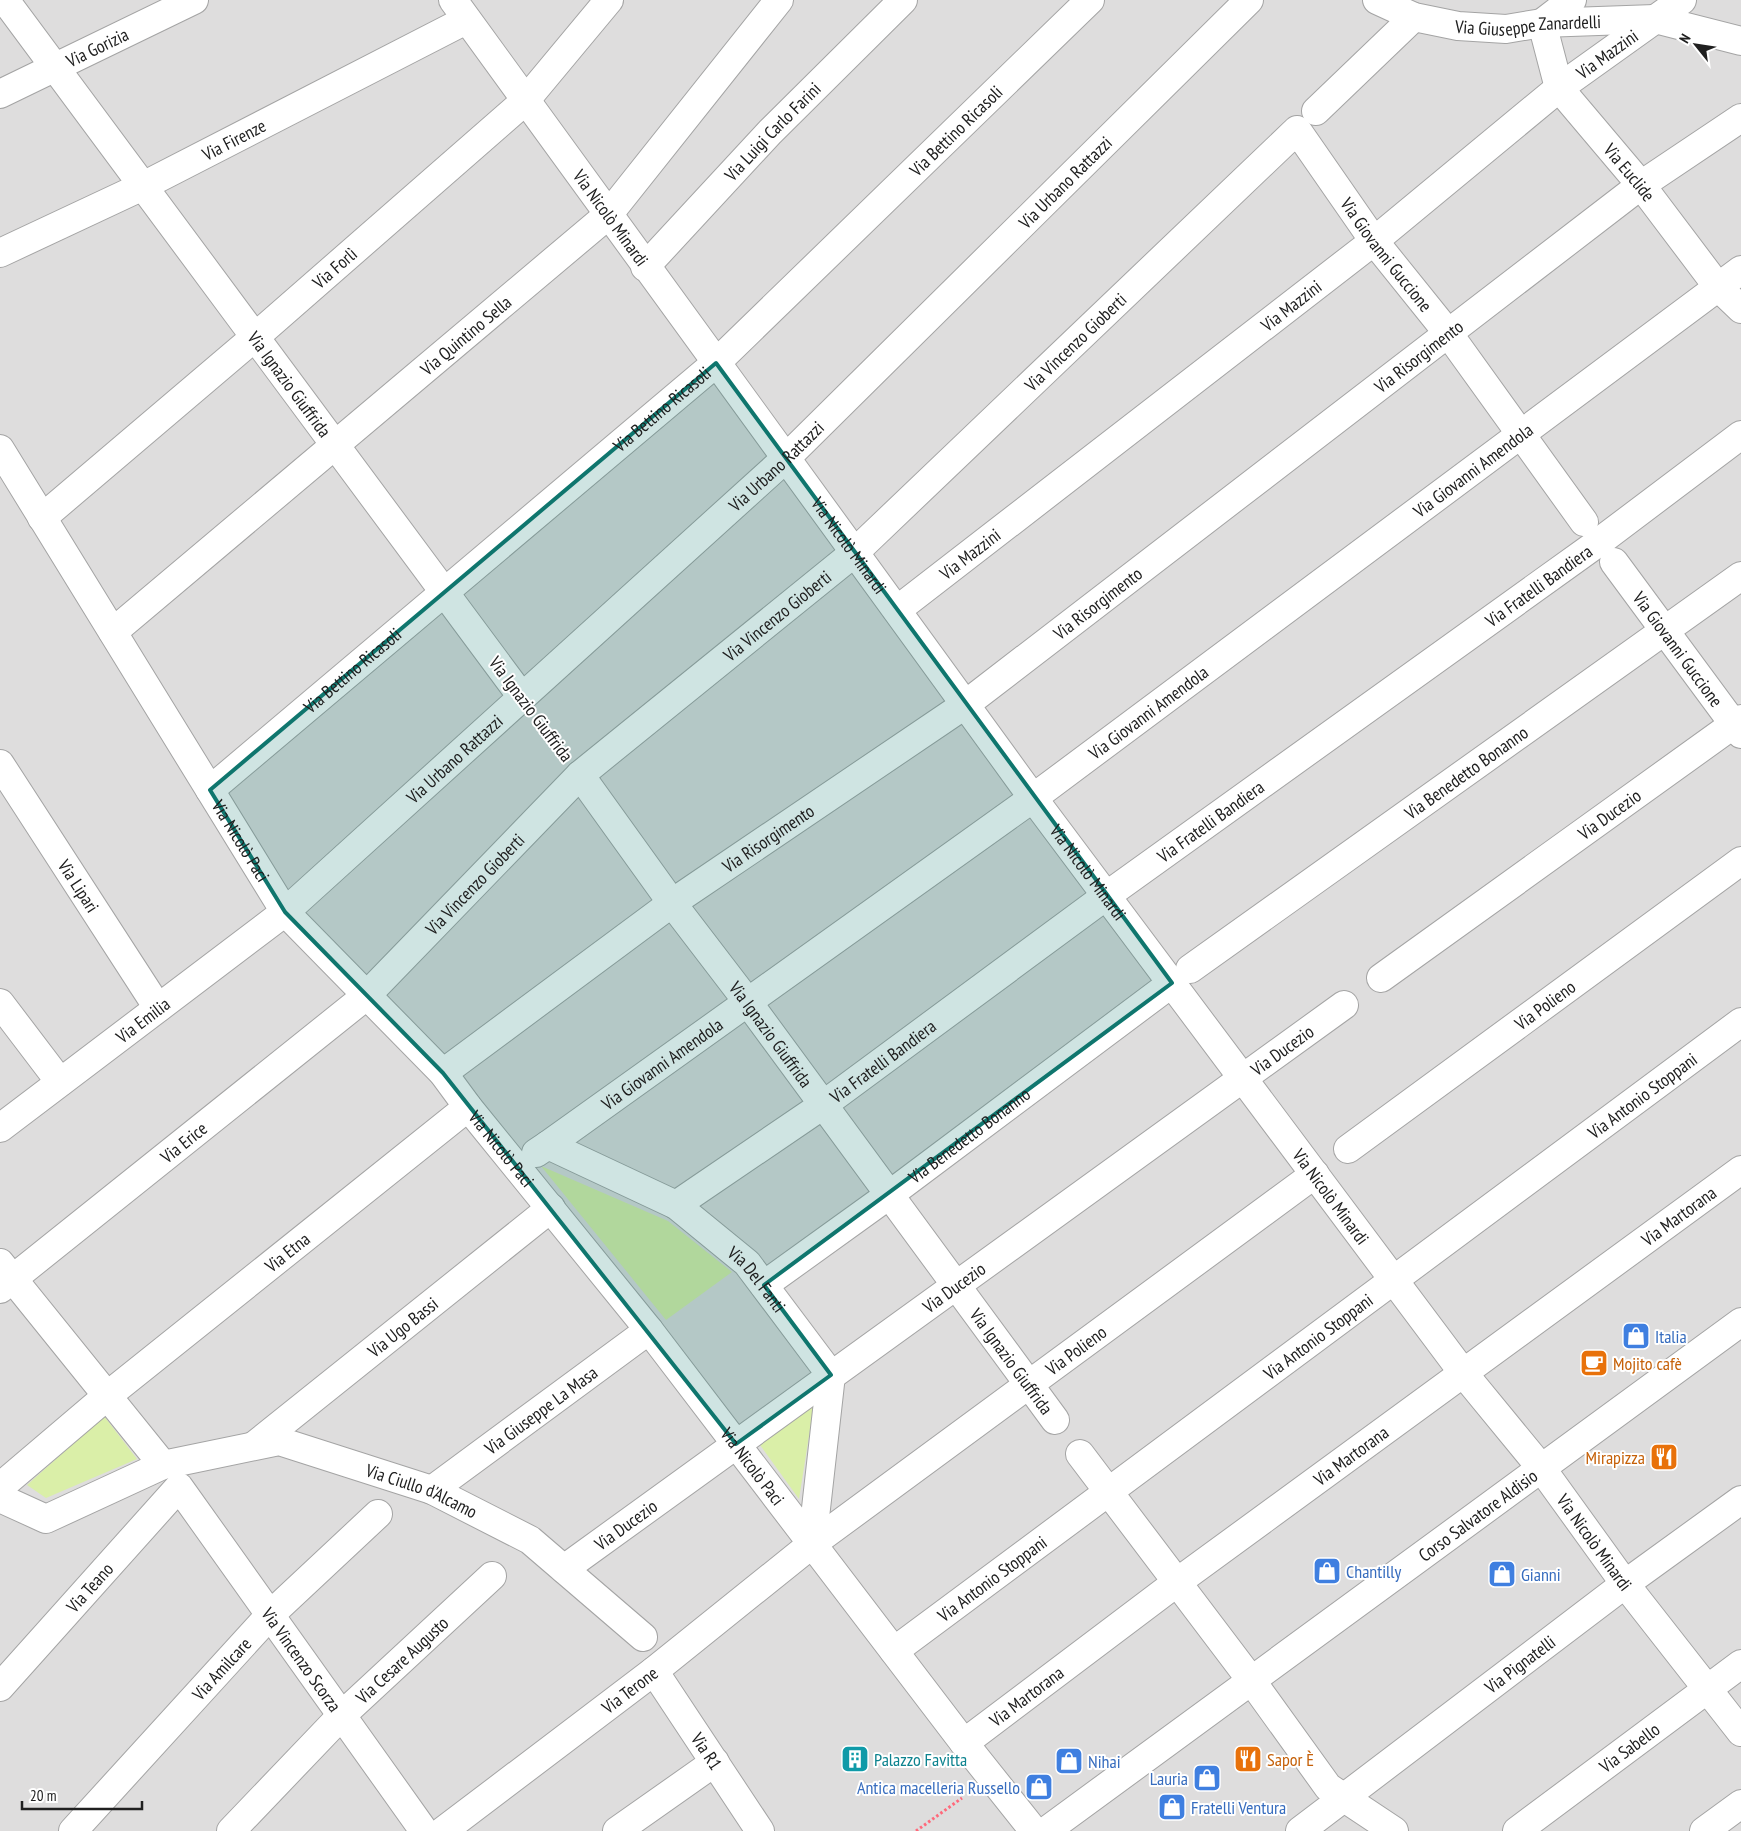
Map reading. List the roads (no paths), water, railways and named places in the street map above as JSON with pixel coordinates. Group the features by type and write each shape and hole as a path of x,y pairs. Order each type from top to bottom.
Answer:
{"street":[{"name":"Via Ignazio Giuffrida","path":"6,0 522,697"},
{"name":"Via Gorizia","path":"0,94 194,0"},
{"name":"Via Forlì","path":"42,518 255,337 525,102 609,0"},
{"name":"Via Quintino Sella","path":"112,632 608,215 779,0"},
{"name":"Via Luigi Carlo Farini","path":"645,266 770,132 904,0"},
{"name":"Via Bettino Ricasoli","path":"210,790 716,363 1090,0"},
{"name":"Via Urbano Rattazzi","path":"285,912 785,459 1249,0"},
{"name":"Via Giuseppe Zanardelli","path":"1377,0 1414,17 1458,26 1496,28 1542,23 1656,19 1741,41"},
{"path":"1542,23 1572,0"},
{"name":"Via Mazzini","path":"897,610 1374,240 1559,88 1682,0"},
{"name":"Via Nicolò Minardi","path":"460,10 525,102 1033,798 1106,896 1181,976 1243,1078 1464,1374 1542,1469 1625,1584 1741,1732"},
{"name":"Via Firenze","path":"0,253 143,186 460,10"},
{"path":"1316,111 1414,17"},
{"name":"Via Euclide","path":"1542,23 1559,88 1641,184 1718,287 1741,309"},
{"name":"Via Risorgimento","path":"443,1073 672,903 966,704 1641,184 1741,118"},
{"name":"Via Giovanni Guccione","path":"1296,130 1374,240 1448,333 1584,522"},
{"name":"Via Vincenzo Gioberti","path":"366,996 580,775 854,553 1296,130"},
{"name":"Via Giovanni Amendola","path":"548,1145 1033,798 1741,270"},
{"name":"Via Fratelli Bandiera","path":"676,1205 823,1105 1106,896 1599,542 1741,435"},
{"name":"Via Nicolò Paci","path":"0,449 285,912 443,1073 468,1107 649,1330 894,1652 1034,1831"},
{"name":"Via Giovanni Guccione","path":"1614,562 1738,726"},
{"name":"Via Benedetto Bonanno","path":"764,1285 890,1195 1181,976 1741,576"},
{"name":"Via Ducezio","path":"1380,978 1738,726"},
{"name":"Via Lipari","path":"0,764 158,1008"},
{"name":"Via Ignazio Giuffrida","path":"580,775 672,903 1055,1420"},
{"name":"Via Polieno","path":"1348,1149 1741,861"},
{"name":"Via Emilia","path":"0,1128 285,912"},
{"name":"Via Erice","path":"4,1277 366,996"},
{"path":"0,1002 60,1082"},
{"name":"Via Ducezio","path":"564,1569 1344,1005"},
{"name":"Via Antonio Stoppani","path":"894,1652 1741,1022"},
{"name":"Via Etna","path":"0,1486 107,1396 468,1107"},
{"path":"516,1165 548,1145"},
{"name":"Via Del Fanti","path":"548,1145 676,1205 747,1263 831,1375"},
{"name":"Via Martorana","path":"964,1743 1176,1583 1741,1170"},
{"name":"Via Polieno","path":"812,1544 1315,1174"},
{"name":"Via Ugo Bassi","path":"254,1446 550,1208"},
{"path":"4,1277 107,1396 162,1465"},
{"name":"Corso Salvatore Aldisio","path":"1046,1831 1741,1322"},
{"name":"Via Giuseppe La Masa","path":"432,1490 649,1330"},
{"path":"812,1544 831,1375"},
{"name":"Via Ciullo d'Alcamo","path":"0,1498 46,1519 162,1465 278,1440 432,1490 530,1540 643,1637"},
{"path":"1080,1454 1251,1680 1328,1787 1394,1831"},
{"name":"Via Vincenzo Scorza","path":"179,1487 424,1831"},
{"name":"Via Teano","path":"4,1676 179,1487"},
{"name":"Via Pignatelli","path":"1300,1831 1625,1584 1741,1500"},
{"name":"Via Amilcare","path":"74,1831 270,1615 378,1514"},
{"name":"Via Terone","path":"443,1831 654,1671 812,1544"},
{"name":"Via Cesare Augusto","path":"231,1831 341,1716 492,1576"},
{"name":"Via Sabello","path":"1516,1831 1741,1664"},
{"name":"Via R1","path":"654,1671 760,1831"},
{"path":"617,1831 714,1762"},
{"path":"1704,1831 1741,1804"}],"place":[{"name":"Italia","path":"1636,1336"},
{"name":"Mojito cafè","path":"1594,1363"},
{"name":"Mirapizza","path":"1664,1457"},
{"name":"Chantilly","path":"1327,1571"},
{"name":"Gianni","path":"1502,1574"},
{"name":"Palazzo Favitta","path":"855,1759"},
{"name":"Sapor È","path":"1248,1759"},
{"name":"Nihai","path":"1069,1761"},
{"name":"Lauria","path":"1207,1778"},
{"name":"Antica macelleria Russello","path":"1039,1787"},
{"name":"Fratelli Ventura","path":"1172,1807"}]}
